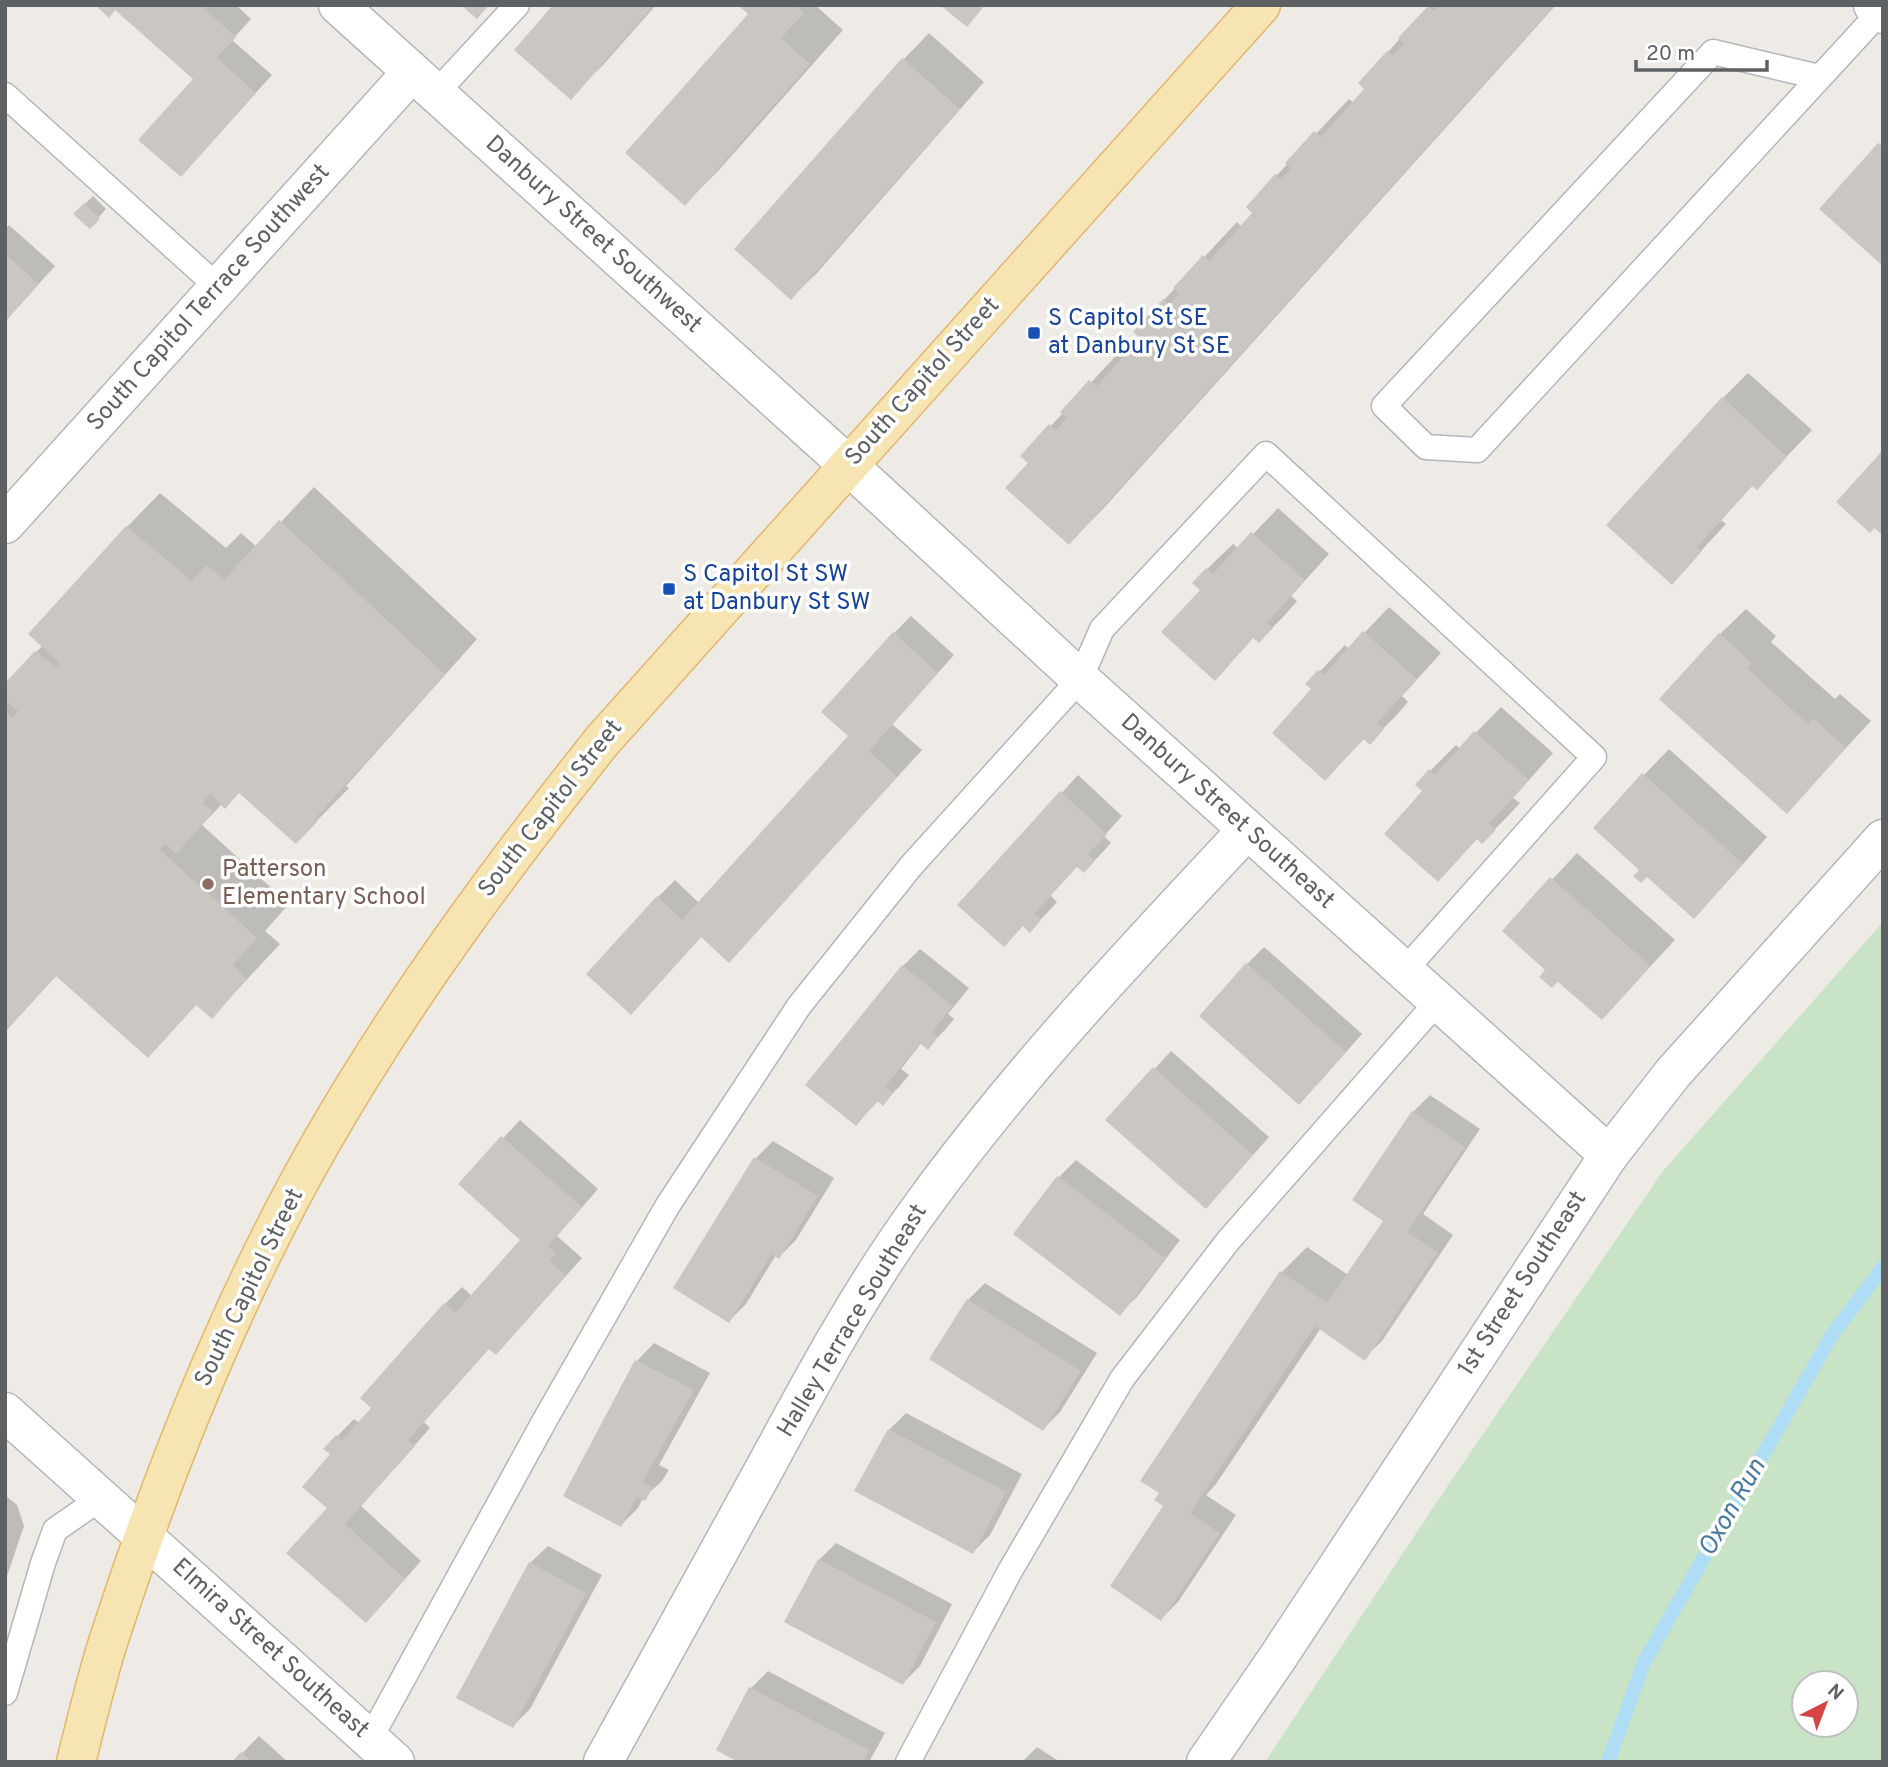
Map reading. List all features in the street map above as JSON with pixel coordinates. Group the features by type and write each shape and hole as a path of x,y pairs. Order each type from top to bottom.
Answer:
{"main road":[{"name":"South Capitol Street","path":"76,1762 110,1635 195,1404 258,1262 322,1142 412,994 511,855 602,741 1261,5"}],"street":[{"name":"Danbury Street Southwest","path":"338,5 848,465"},
{"name":"South Capitol Terrace Southwest","path":"10,509 218,287 424,83"},
{"name":"Danbury Street Southeast","path":"848,465 1080,679 1609,1155"},
{"name":"Halley Terrace Southeast","path":"603,1762 815,1374 866,1289 921,1207 978,1132 1071,1020 1247,830"},
{"name":"1st Street Southeast","path":"1206,1762 1609,1155 1673,1073 1883,839"},
{"name":"Elmira Street Southeast","path":"5,1412 383,1750"}],"lane":[{"path":"424,83 517,5"},
{"path":"1819,78 1713,52 1384,406 1426,447 1477,450 1819,78 1879,10"},
{"path":"5,95 218,287"},
{"path":"383,1750 539,1430 668,1205 799,1006 911,866 1080,679 1102,629 1266,454 1594,757 1404,971"},
{"path":"908,1762 1010,1571 1122,1379 1228,1241 1438,1001"},
{"path":"5,1693 55,1530 101,1498"}],"green space":[{"path":"1883,922 1883,1762 1265,1762 1436,1503 1663,1171"}],"building":[{"path":"95,5 200,5 236,37 217,58 256,93 181,177 138,140 193,79 115,10 109,18"},
{"path":"461,5 489,5 477,19"},
{"path":"553,5 654,5 571,100 514,50"},
{"path":"738,5 796,5 804,13 781,38 810,64 685,206 625,153 748,14"},
{"path":"940,5 985,5 967,27"},
{"path":"1439,5 1555,5 1069,545 1005,488 1028,463 1020,456 1049,424 1056,430 1067,418 1060,412 1089,380 1097,386 1140,338 1133,332 1163,299 1169,305 1179,293 1173,288 1203,255 1209,261 1252,213 1246,207 1275,174 1281,180 1291,168 1285,163 1314,131 1321,137 1364,89 1358,83 1387,51 1393,56 1404,44 1398,38 1428,6 1434,11"},
{"path":"902,58 960,109 791,300 734,249"},
{"path":"1878,143 1883,146 1883,266 1819,209"},
{"path":"84,203 100,219 90,229 73,214"},
{"path":"5,254 39,284 5,322"},
{"path":"1722,397 1787,457 1757,490 1752,486 1697,547 1702,551 1672,585 1606,525"},
{"path":"1883,450 1883,535 1874,528 1870,533 1836,502"},
{"path":"279,520 445,674 314,820 317,822 296,844 239,793 225,809 210,794 203,803 213,812 176,854 165,844 160,850 257,938 233,965 247,979 212,1019 196,1005 148,1058 56,976 5,1031 5,712 12,718 18,711 5,700 5,683 35,651 56,667 60,663 28,634 126,526 192,581 207,565 224,580"},
{"path":"1251,532 1305,580 1267,623 1273,628 1259,643 1253,638 1215,681 1161,632 1200,590 1192,583 1206,568 1213,574"},
{"path":"1363,631 1417,679 1377,723 1384,729 1370,745 1363,739 1325,781 1272,733 1311,689 1305,684 1318,670 1324,675"},
{"path":"893,632 938,673 869,751 897,777 729,963 701,937 631,1015 586,974 657,896 682,920 848,736 821,712"},
{"path":"1719,633 1752,663 1747,668 1808,724 1813,718 1846,748 1787,814 1659,699"},
{"path":"1474,731 1529,780 1489,824 1496,830 1482,844 1477,839 1438,882 1384,834 1422,791 1415,785 1429,769 1435,775"},
{"path":"1642,773 1743,864 1694,919 1647,877 1641,883 1633,876 1639,870 1593,828"},
{"path":"1060,791 1107,834 1088,854 1095,861 1084,873 1077,867 1034,914 1041,920 1030,933 1023,926 1004,947 957,905"},
{"path":"1550,877 1651,966 1602,1020 1558,982 1552,988 1539,977 1545,970 1502,931"},
{"path":"1246,963 1346,1052 1299,1105 1199,1016"},
{"path":"902,965 953,1006 932,1032 938,1037 928,1050 920,1043 885,1087 893,1093 883,1106 877,1101 856,1126 805,1085"},
{"path":"1153,1067 1253,1155 1206,1209 1105,1120"},
{"path":"1412,1111 1465,1147 1407,1232 1438,1252 1365,1361 1315,1326 1190,1513 1220,1533 1161,1621 1110,1586 1163,1506 1154,1500 1159,1493 1140,1481 1280,1271 1327,1303 1383,1221 1352,1200"},
{"path":"501,1136 582,1207 548,1246 556,1254 549,1261 566,1276 496,1355 489,1349 408,1440 415,1446 345,1524 405,1579 366,1623 286,1553 327,1508 302,1487 330,1454 323,1449 336,1435 342,1440 371,1408 360,1398 444,1303 455,1313 520,1240 458,1184"},
{"path":"754,1157 818,1196 779,1259 772,1254 729,1323 673,1288"},
{"path":"1057,1176 1165,1258 1120,1316 1013,1234"},
{"path":"967,1299 1081,1371 1043,1431 929,1359"},
{"path":"635,1360 694,1390 644,1479 643,1482 653,1487 645,1501 637,1497 621,1527 563,1496"},
{"path":"888,1429 1006,1492 973,1554 854,1491"},
{"path":"818,1559 936,1622 903,1685 784,1622"},
{"path":"529,1562 586,1593 513,1728 456,1698"},
{"path":"749,1687 869,1750 863,1762 738,1762 716,1750"},
{"path":"241,1752 252,1762 232,1762"}],"waterway":[{"name":"Oxon Run","path":"1608,1762 1644,1662 1832,1335 1883,1267"}],"place":[{"name":"S Capitol St SE at Danbury St SE","path":"1034,333"},
{"name":"S Capitol St SW at Danbury St SW","path":"669,589"},
{"name":"Patterson Elementary School","path":"208,884"}]}
